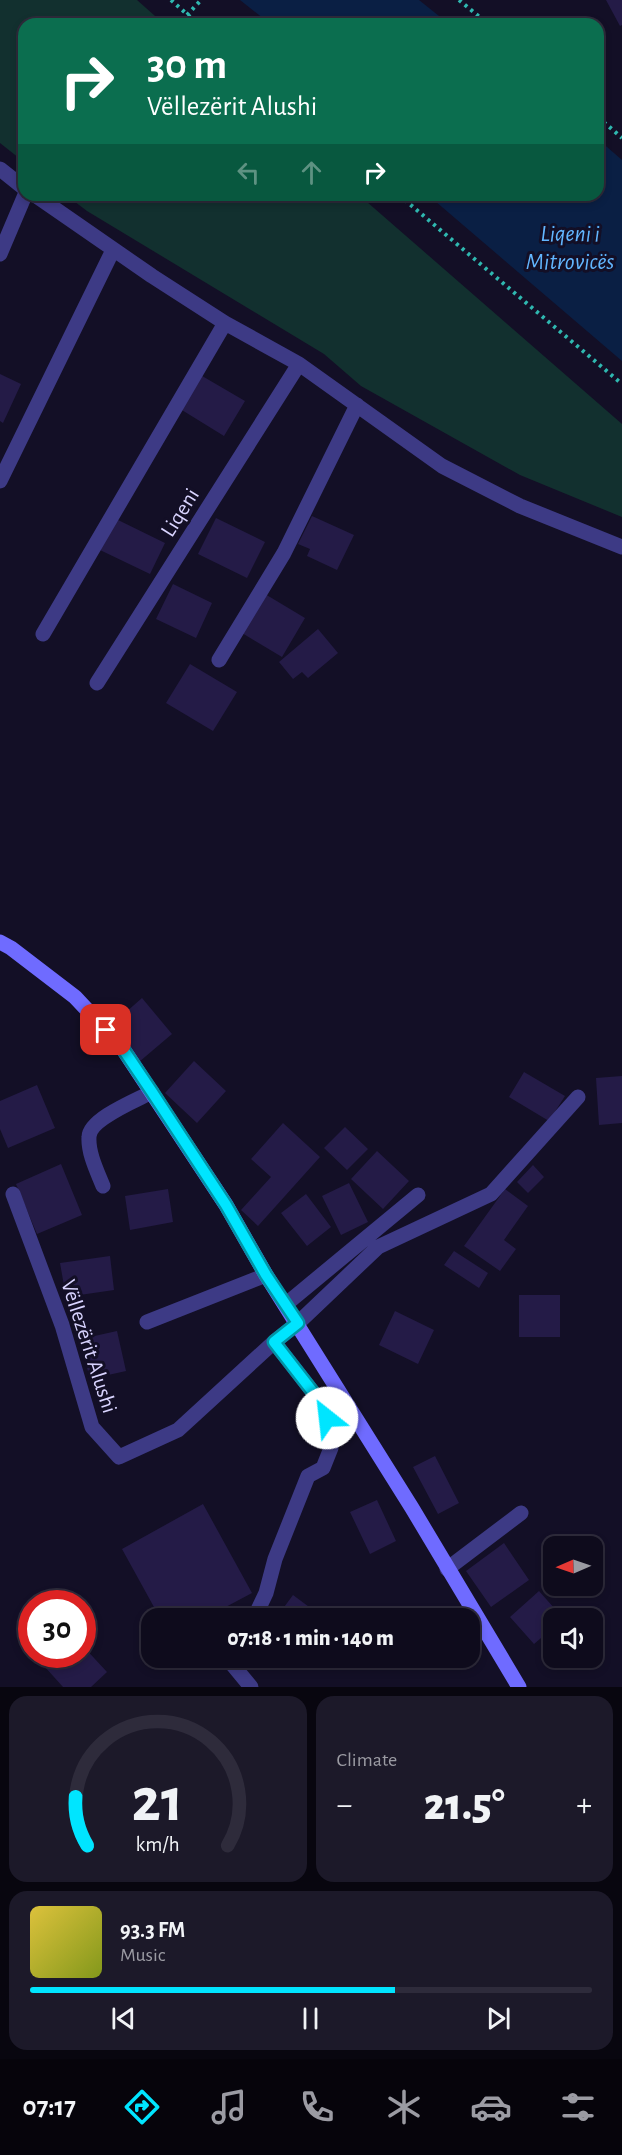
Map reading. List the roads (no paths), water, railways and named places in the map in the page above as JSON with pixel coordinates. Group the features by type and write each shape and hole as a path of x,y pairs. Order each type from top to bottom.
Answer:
{"main road":[{"path":"0,942 75,997 121,1046 226,1205 266,1275 412,1508 519,1687"}],"street":[{"path":"0,169 18,183"},
{"path":"0,254 22,201"},
{"path":"43,201 225,323 299,364 442,466 520,506 622,547"},
{"path":"0,481 113,250"},
{"path":"43,634 225,323"},
{"name":"Liqeni","path":"97,683 299,364"},
{"path":"219,660 284,553 357,405"},
{"path":"103,1186 92,1155 88,1135 95,1124 152,1092"},
{"name":"Vëllezërit Alushi","path":"13,1194 62,1325 92,1427 119,1457 178,1430 298,1323 378,1247 491,1194 578,1097"},
{"path":"285,1305 418,1195"},
{"path":"147,1322 266,1275"},
{"path":"258,1608 266,1593 275,1559 308,1476 323,1468 331,1448 330,1430 323,1405 274,1342"},
{"path":"447,1569 521,1513"},
{"path":"235,1668 251,1687"}],"water":[{"path":"240,0 419,0 442,18 263,18"},
{"name":"Liqeni i Mitrovicës","path":"604,144 622,160 622,361 435,201 604,201"}]}
